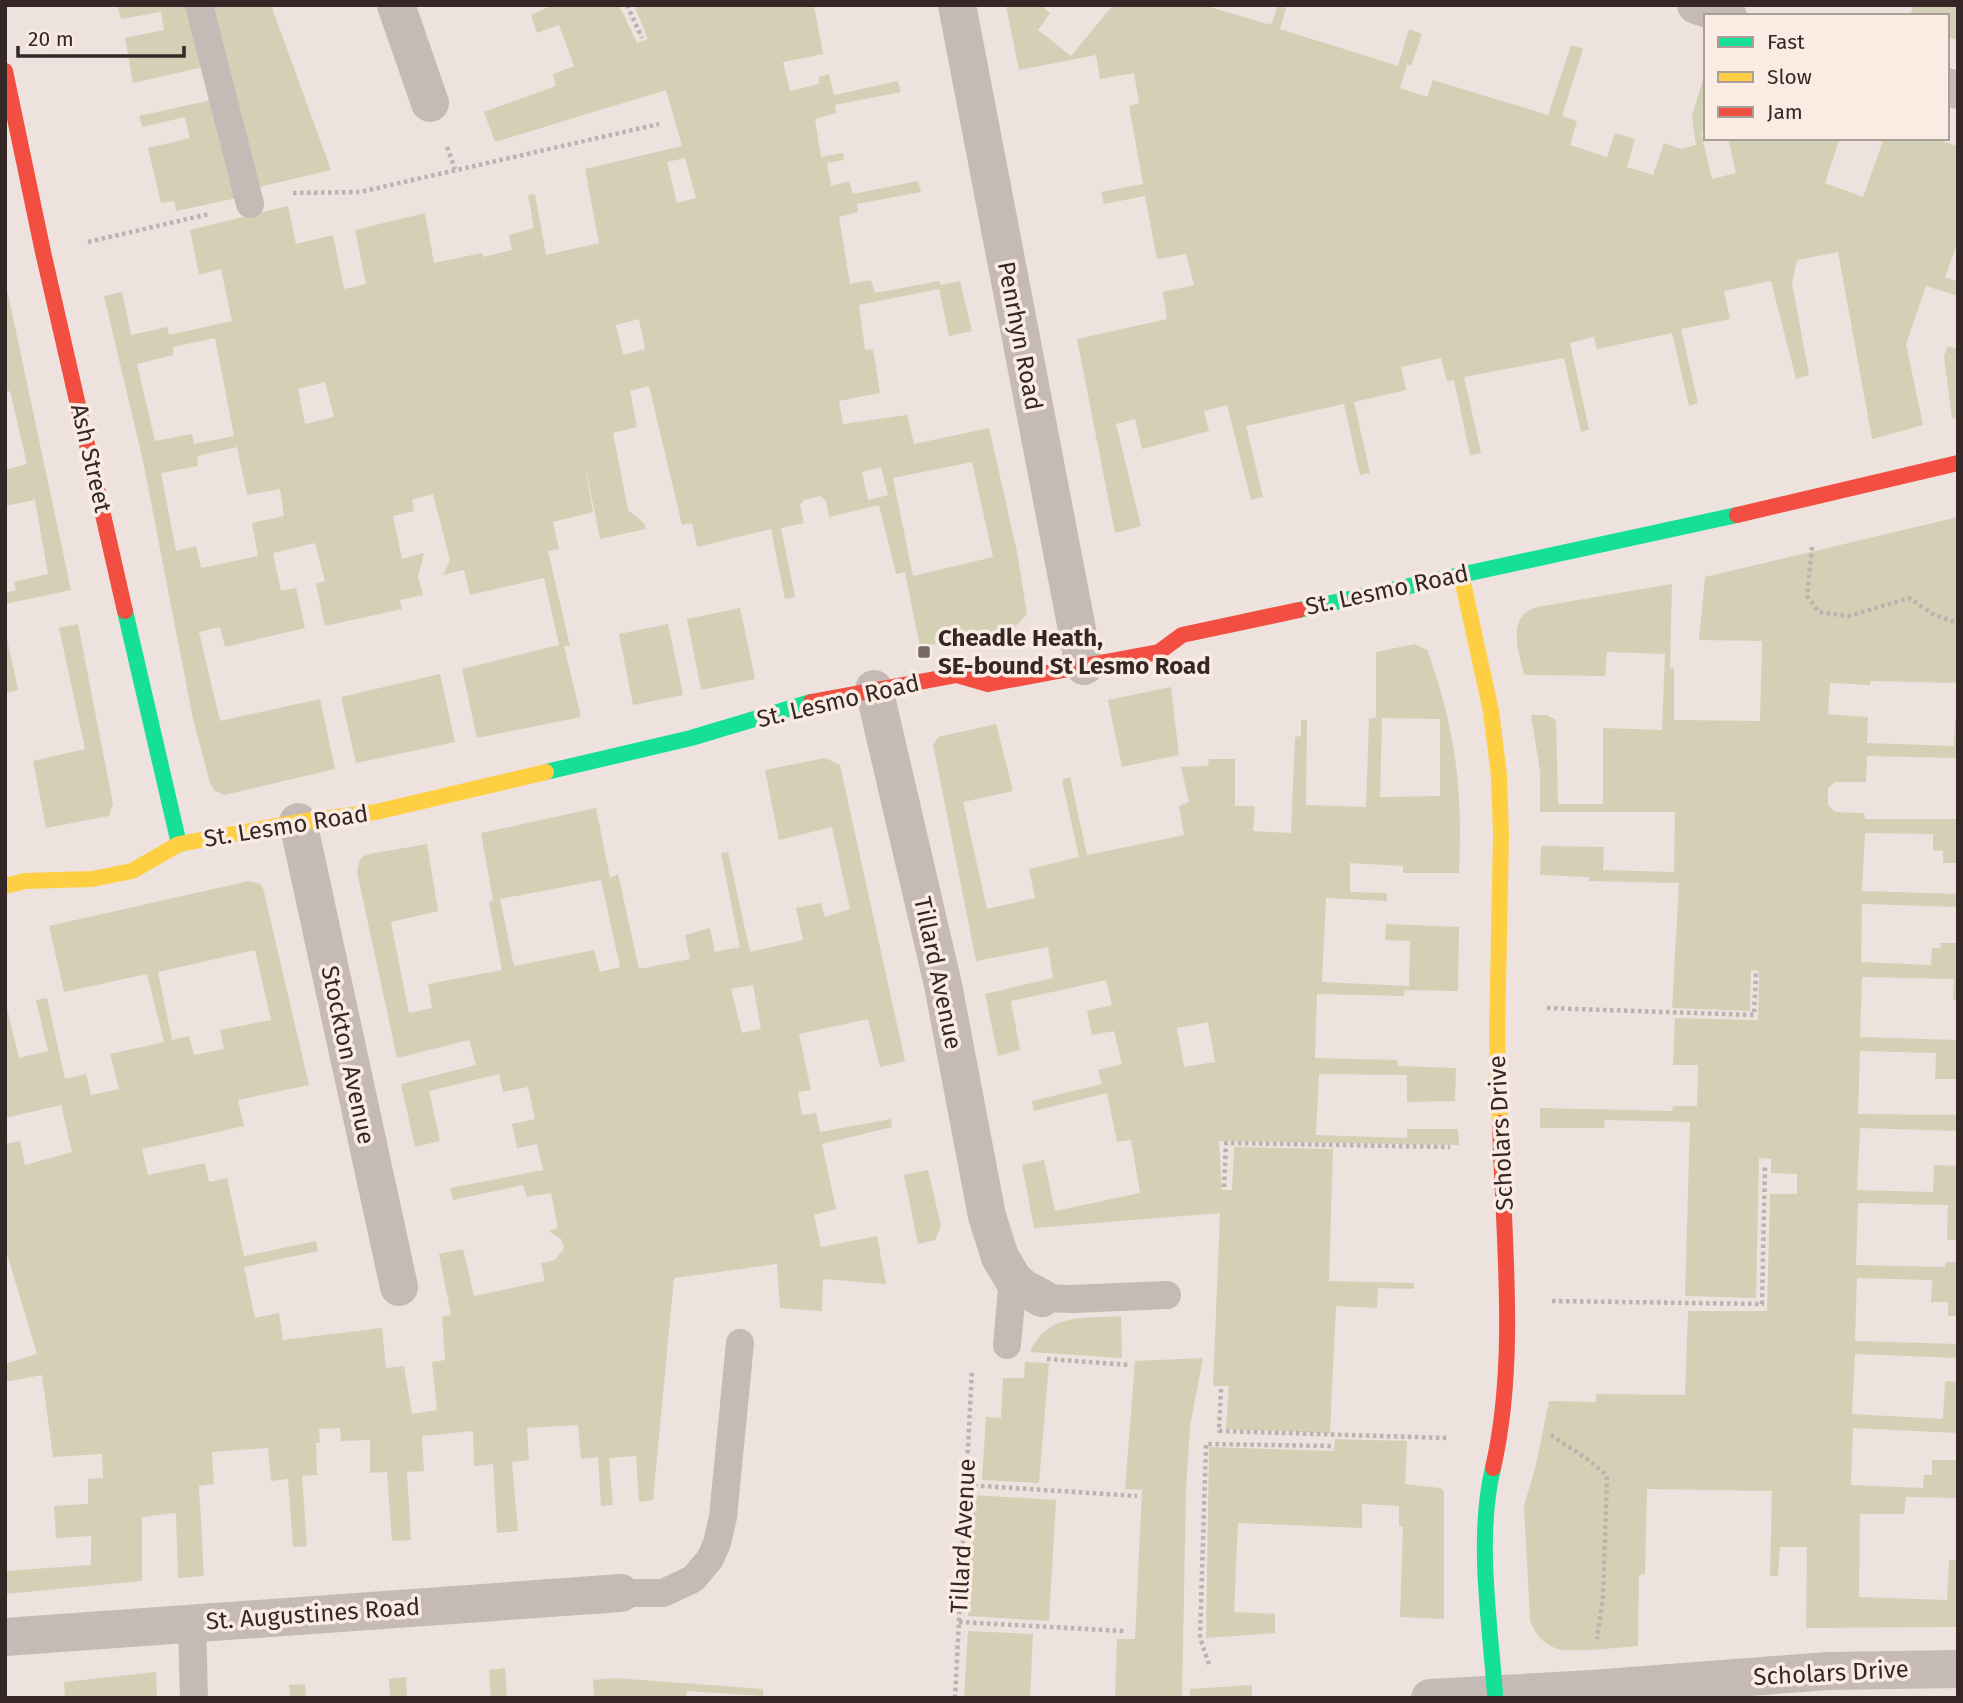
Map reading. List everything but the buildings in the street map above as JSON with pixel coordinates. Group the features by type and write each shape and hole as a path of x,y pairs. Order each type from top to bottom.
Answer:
{"street":[{"path":"396,5 430,103"},
{"name":"Penrhyn Road","path":"957,5 1084,666"},
{"path":"1696,5 1722,14"},
{"name":"Ash Street","path":"5,71 43,252 179,844"},
{"name":"St. Lesmo Road","path":"5,886 25,881 92,878 132,871 179,844 417,803 691,738 799,705 874,689 957,675 988,684 1159,652 1182,635 1958,463"},
{"name":"Scholars Drive","path":"1461,574 1491,711 1499,776 1502,886 1497,1008 1506,1300 1502,1423 1488,1488 1485,1542 1495,1695"},
{"name":"Tillard Avenue","path":"874,689 943,985 987,1216 1000,1256 1028,1288"},
{"name":"Stockton Avenue","path":"298,822 399,1287"},
{"name":"St. Augustines Road","path":"5,1637 621,1593"},
{"name":"Scholars Drive","path":"1430,1698 1594,1689 1828,1671 1958,1669"}],"lane":[{"path":"199,5 250,204"},
{"path":"1007,1345 1028,1288 1167,1296"},
{"path":"621,1593 663,1593 693,1579 710,1559 723,1517 740,1343"},
{"path":"192,1623 194,1698"}],"path":[{"path":"626,5 642,38"},
{"path":"43,252 290,193 360,192 659,124"},
{"path":"1802,499 1812,539 1807,596 1819,612 1849,616 1909,598 1934,615 1958,623"},
{"path":"1497,1008 1754,1014 1756,973"},
{"path":"1224,1187 1226,1143 1500,1148"},
{"path":"1506,1300 1762,1304 1765,1164"},
{"name":"Tillard Avenue","path":"954,1698 972,1367"},
{"path":"1221,1389 1219,1431 1460,1439 1498,1446"},
{"path":"1502,1423 1542,1430 1590,1461 1606,1476 1603,1597 1595,1648 1594,1689"},
{"path":"1209,1664 1200,1638 1206,1444 1333,1446"},
{"path":"967,1485 1137,1496"},
{"path":"958,1622 1124,1631"}],"shaded area":[{"path":"117,5 186,5 203,67 133,83 125,38 164,30 161,12 121,19"},
{"path":"213,5 271,5 331,170 259,187"},
{"path":"553,5 619,5 637,43 648,39 634,5 814,5 823,54 783,62 790,91 819,84 819,77 829,74 834,95 898,81 901,92 835,105 836,113 815,119 821,157 843,153 844,160 827,163 831,186 849,181 853,194 918,181 921,192 857,204 858,212 839,217 850,284 871,280 875,293 939,281 941,285 960,281 972,331 949,336 939,289 859,305 865,350 873,349 880,393 839,401 843,424 907,415 914,444 989,428 1017,552 1027,614 1015,627 920,647 905,572 896,574 879,505 829,517 826,501 821,496 804,500 800,505 804,523 781,528 795,597 785,599 771,529 697,547 692,523 682,525 649,386 630,391 637,427 613,433 628,510 644,523 646,529 600,539 584,459 593,512 553,522 559,549 548,551 570,646 564,646 581,717 477,738 462,669 559,645 544,578 470,595 464,570 443,575 450,560 433,494 412,500 414,511 393,516 402,559 424,553 418,577 423,595 400,600 402,609 325,626 316,584 325,581 315,543 273,553 281,591 296,588 305,628 225,647 220,627 199,632 220,721 320,699 335,769 224,795 214,790 210,783 193,719 143,461 104,296 122,292 131,335 167,327 169,335 232,321 221,269 199,275 190,230 288,206 296,244 333,235 344,289 366,284 355,230 425,213 434,263 482,253 483,257 512,250 509,235 534,228 528,195 535,194 546,255 599,243 585,169 682,146 666,90 495,142 484,112 556,86 553,74 574,66 559,25 537,33 531,15","holes":["685,158 696,198 677,203 667,162","639,319 645,349 623,355 616,325","215,338 234,436 194,444 192,434 155,441 137,364 173,355 173,347","325,382 334,417 305,424 298,389","237,447 247,495 280,489 284,516 252,523 258,556 201,568 196,546 176,551 161,473 198,466 197,456","972,462 993,557 913,576 893,478","881,467 888,495 868,500 862,472"]},
{"path":"1006,5 1041,5 1050,13 1038,30 1071,56 1113,5 1203,5 1271,25 1278,5 1287,5 1280,29 1398,66 1409,29 1422,34 1411,66 1407,65 1400,88 1427,97 1433,80 1548,115 1571,45 1583,49 1562,116 1577,121 1570,145 1607,157 1615,133 1635,139 1627,167 1653,175 1664,143 1681,149 1696,145 1692,116 1704,76 1704,131 1701,132 1712,179 1736,173 1728,140 1839,140 1825,183 1863,197 1883,140 1938,140 1958,146 1958,242 1945,277 1958,282 1958,296 1926,286 1906,344 1923,425 1872,439 1838,252 1797,260 1792,283 1809,375 1796,379 1771,281 1724,291 1730,319 1681,329 1698,403 1689,406 1672,333 1597,349 1594,337 1570,343 1589,429 1581,432 1564,358 1464,377 1481,453 1470,455 1454,380 1447,381 1441,358 1401,367 1406,390 1354,402 1370,473 1360,475 1344,404 1246,426 1263,497 1251,500 1227,405 1204,411 1209,431 1142,449 1135,419 1116,424 1141,526 1115,533 1077,339 1167,319 1163,292 1194,285 1186,254 1157,259 1145,196 1104,204 1101,192 1143,184 1129,106 1139,103 1134,73 1100,79 1096,55 1019,70"},
{"path":"1913,5 1958,5 1958,40 1949,38 1949,14 1911,14"},
{"path":"211,100 237,198 176,211 174,201 161,203 148,148 190,138 185,117 142,127 139,116"},
{"path":"5,280 71,590 5,604 5,593 16,590 14,582 48,574 35,500 5,506 5,470 27,464 10,391 5,392"},
{"path":"1948,346 1958,349 1958,417 1952,419 1944,356"},
{"path":"1958,517 1958,683 1830,683 1828,714 1868,717 1867,743 1954,746 1955,719 1958,719 1956,758 1867,756 1866,782 1835,782 1828,788 1828,805 1835,812 1864,813 1865,819 1958,819 1958,863 1943,863 1943,851 1933,850 1933,834 1865,833 1862,891 1958,894 1958,907 1862,904 1861,962 1931,965 1932,948 1941,948 1940,943 1958,943 1958,1000 1953,1000 1954,979 1862,977 1860,1037 1958,1040 1958,1079 1935,1079 1936,1053 1860,1051 1858,1114 1958,1115 1958,1131 1860,1128 1857,1190 1933,1192 1934,1165 1958,1166 1958,1240 1947,1240 1948,1205 1858,1203 1856,1265 1945,1267 1946,1262 1958,1262 1958,1316 1948,1316 1948,1302 1931,1302 1932,1280 1857,1278 1855,1341 1958,1344 1958,1358 1855,1354 1852,1414 1943,1419 1945,1381 1958,1382 1958,1433 1853,1428 1851,1485 1923,1488 1924,1475 1932,1475 1932,1460 1958,1460 1958,1498 1906,1497 1904,1514 1860,1514 1859,1597 1947,1600 1949,1560 1958,1560 1958,1627 1806,1628 1807,1547 1780,1547 1778,1576 1770,1576 1772,1491 1647,1489 1645,1574 1639,1575 1638,1646 1582,1650 1555,1648 1540,1638 1530,1621 1524,1506 1536,1465 1549,1401 1596,1402 1596,1394 1685,1395 1688,1311 1767,1311 1770,1194 1797,1194 1797,1174 1771,1173 1771,1159 1759,1158 1756,1298 1685,1296 1690,1122 1605,1120 1604,1128 1540,1128 1540,1108 1672,1111 1673,1106 1697,1106 1698,1065 1673,1065 1675,1018 1758,1020 1759,971 1751,970 1750,1011 1672,1008 1679,883 1589,881 1589,877 1540,875 1541,846 1604,847 1603,870 1674,872 1675,812 1540,812 1540,771 1531,715 1547,715 1556,720 1558,804 1603,804 1603,728 1662,730 1665,654 1607,652 1605,676 1524,675 1517,646 1521,618 1537,607 1672,584 1670,668 1674,668 1674,720 1760,721 1762,641 1699,640 1705,577"},
{"path":"740,608 755,679 701,690 687,619"},
{"path":"78,624 113,804 109,816 46,828 33,761 85,749 59,628"},
{"path":"668,624 683,695 633,705 619,634"},
{"path":"5,630 18,690 5,693"},
{"path":"1415,644 1427,650 1429,655 1446,710 1456,762 1460,816 1459,873 1403,873 1403,866 1350,863 1350,892 1387,893 1387,901 1326,898 1322,982 1409,986 1410,941 1385,940 1386,924 1459,927 1458,991 1405,990 1404,996 1317,994 1315,1058 1397,1060 1398,1066 1456,1068 1455,1101 1407,1102 1407,1075 1319,1074 1316,1135 1407,1138 1407,1129 1458,1129 1459,1145 1219,1141 1222,1190 1232,1190 1234,1147 1333,1149 1329,1281 1414,1283 1414,1289 1378,1288 1377,1308 1336,1306 1330,1433 1226,1429 1229,1386 1213,1386 1220,1213 1034,1228 1022,1165 1044,1160 1055,1211 1140,1193 1131,1140 1117,1142 1107,1093 1034,1111 1032,1101 1102,1084 1098,1070 1122,1064 1114,1031 1092,1035 1087,1011 1112,1005 1106,980 1011,1001 1020,1050 998,1056 985,994 1053,978 1048,947 976,961 933,745 938,737 996,724 1013,791 963,802 987,909 1035,898 1029,869 1079,857 1062,780 1070,777 1087,855 1184,835 1179,806 1189,802 1181,767 1208,766 1209,759 1235,759 1235,806 1255,806 1253,831 1291,833 1295,737 1301,736 1301,720 1307,720 1306,805 1366,807 1369,719 1376,717 1376,652","holes":["1382,718 1440,719 1440,796 1380,797","1208,1022 1215,1062 1184,1067 1177,1028"]},
{"path":"440,674 455,742 356,763 341,697"},
{"path":"1171,687 1179,755 1122,767 1108,700"},
{"path":"825,758 840,765 905,1061 880,1067 868,1019 799,1034 811,1090 798,1092 802,1115 816,1113 820,1132 891,1119 892,1127 822,1144 836,1209 814,1215 821,1247 877,1236 886,1284 823,1279 822,1311 780,1308 777,1264 674,1278 653,1500 639,1502 636,1456 609,1458 613,1505 601,1506 598,1457 581,1459 578,1425 527,1428 529,1460 512,1462 518,1531 497,1533 493,1464 474,1466 473,1431 422,1436 424,1471 407,1472 411,1540 392,1541 387,1472 370,1473 370,1440 341,1441 340,1428 319,1429 320,1443 316,1443 317,1475 302,1476 307,1546 293,1547 288,1479 271,1481 268,1448 212,1452 214,1484 199,1486 204,1576 178,1578 176,1513 142,1517 142,1581 5,1594 5,1571 91,1565 91,1536 56,1538 54,1506 88,1504 88,1479 103,1478 102,1454 53,1457 42,1375 5,1382 5,1364 37,1354 8,1257 5,1257 5,1144 20,1141 25,1165 72,1152 61,1105 5,1118 5,1000 19,1058 48,1051 36,1000 47,998 65,1079 86,1074 91,1095 119,1089 110,1054 164,1042 147,974 64,992 49,926 249,881 260,884 309,1085 238,1100 244,1126 142,1149 148,1175 205,1163 209,1182 227,1178 244,1256 316,1241 318,1251 244,1267 255,1318 279,1313 283,1340 382,1328 386,1368 404,1366 412,1414 437,1410 432,1362 445,1360 442,1317 451,1315 439,1254 463,1249 474,1296 545,1281 541,1263 555,1260 564,1248 561,1239 549,1231 558,1228 551,1193 527,1197 523,1185 453,1200 450,1188 543,1170 537,1144 517,1148 512,1124 535,1119 528,1087 503,1092 499,1074 429,1091 440,1141 415,1147 401,1084 476,1065 469,1040 397,1058 357,872 359,862 369,854 427,844 438,911 391,922 409,1013 432,1008 428,984 502,970 489,902 493,900 481,833 596,808 610,878 618,874 639,969 690,959 685,935 710,928 715,952 740,947 721,853 728,852 750,952 803,940 796,908 821,903 825,917 850,909 832,827 779,840 765,770","holes":["601,880 620,967 600,972 594,950 514,966 500,899","255,950 271,1020 220,1030 224,1049 194,1055 189,1036 172,1040 158,972","753,985 761,1029 742,1033 731,989"]},
{"path":"928,1170 941,1226 935,1240 918,1244 904,1175"},
{"path":"1121,1316 1122,1358 1030,1352 1038,1339 1057,1324 1081,1318"},
{"path":"1203,1358 1190,1426 1186,1490 1182,1698 1115,1698 1117,1639 1135,1639 1142,1490 1125,1489 1135,1361"},
{"path":"1025,1362 1049,1363 1039,1483 982,1480 986,1417 1001,1418 1003,1378 1024,1378"},
{"path":"1335,1439 1407,1441 1405,1484 1440,1488 1444,1491 1444,1619 1400,1617 1403,1527 1399,1526 1399,1506 1362,1504 1362,1528 1238,1523 1234,1612 1275,1614 1275,1633 1206,1638 1209,1447 1334,1451"},
{"path":"974,1495 1056,1500 1049,1621 968,1616"},
{"path":"968,1631 1033,1634 1030,1698 964,1698"},
{"path":"505,1668 507,1698 491,1698 489,1670"},
{"path":"156,1672 157,1698 65,1698 64,1682"},
{"path":"406,1677 407,1698 390,1698 389,1679"},
{"path":"615,1678 763,1689 763,1696 687,1691 686,1698 594,1698 593,1680"},
{"path":"305,1684 306,1698 290,1698 289,1685"},
{"path":"1252,1685 1252,1698 1190,1698 1190,1689"}],"traffic: fast":[{"path":"1299,610 1737,515"},
{"path":"125,611 179,844"},
{"path":"546,772 691,738 811,702"},
{"path":"1493,1468 1485,1523 1485,1552 1495,1694"}],"traffic: slow":[{"path":"1461,574 1491,711 1499,776 1501,834 1497,1038 1500,1123"},
{"path":"5,886 25,881 92,879 132,871 179,844 298,822 376,812 546,772"}],"traffic: jam":[{"path":"5,71 43,252 125,611"},
{"path":"1737,515 1958,463"},
{"path":"811,702 957,675 988,684 1159,652 1182,635 1299,610"},
{"path":"1493,1468 1501,1427 1507,1341 1500,1123"}],"place":[{"name":"Cheadle Heath, SE-bound St Lesmo Road","path":"924,652"}]}
